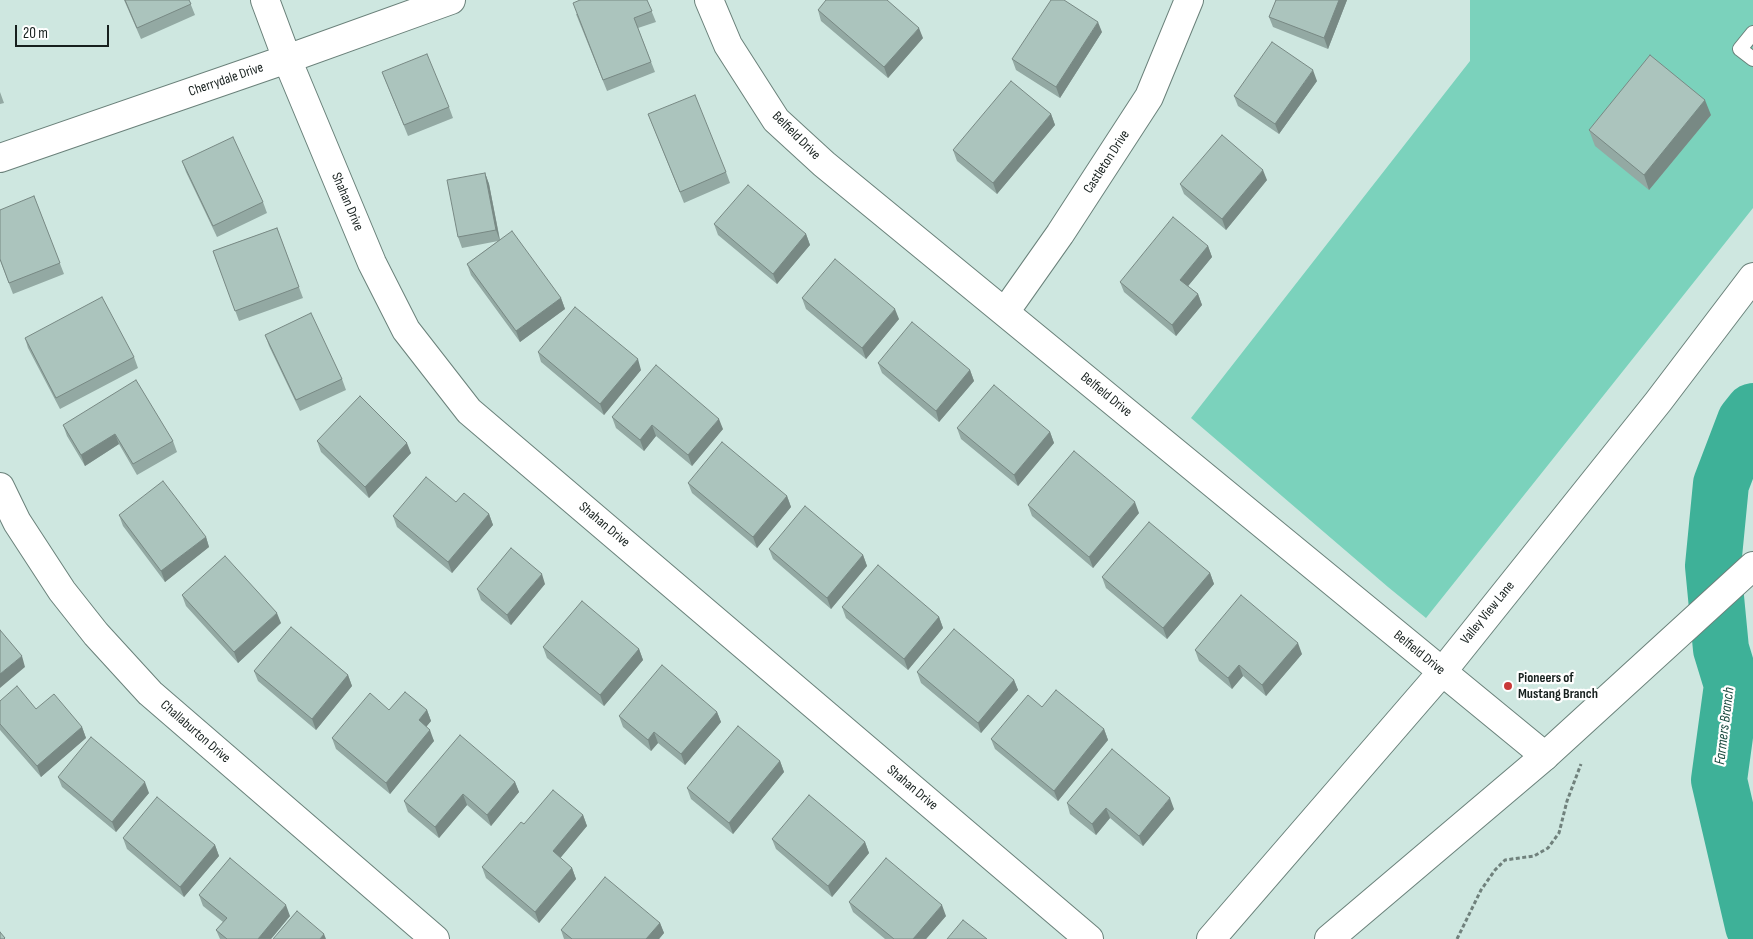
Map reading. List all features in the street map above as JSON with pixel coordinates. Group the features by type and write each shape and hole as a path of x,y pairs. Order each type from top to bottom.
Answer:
{"street":[{"name":"Shahan Drive","path":"265,0 287,59 372,263 406,330 469,411 1089,939"},
{"name":"Cherrydale Drive","path":"0,158 451,0"},
{"name":"Belfield Drive","path":"709,0 728,45 776,120 824,164 1545,756"},
{"name":"Castleton Drive","path":"1005,312 1060,234 1150,98 1189,0"},
{"name":"Valley View Lane","path":"1211,939 1442,672 1658,402 1753,277"},
{"name":"Challaburton Drive","path":"0,487 17,522 62,592 96,634 150,693 435,939"},
{"path":"1329,939 1545,756 1753,566"}],"lane":[{"path":"1753,33 1740,49 1753,59"}],"path":[{"path":"1457,939 1481,890 1495,870 1506,860 1534,856 1548,848 1559,833 1567,801 1584,758"}],"green space":[{"path":"1470,0 1753,0 1753,208 1426,618 1191,418 1470,61"}],"building":[{"path":"125,0 189,0 191,4 137,28"},
{"path":"580,0 647,0 652,11 634,18 651,62 603,80 573,3"},
{"path":"826,0 887,0 919,28 884,67 818,10"},
{"path":"1051,0 1064,0 1098,22 1056,87 1012,59"},
{"path":"1276,0 1339,0 1324,38 1269,17"},
{"path":"1272,42 1313,70 1275,124 1234,96"},
{"path":"427,54 449,107 404,125 382,72"},
{"path":"1650,55 1705,100 1644,175 1589,130"},
{"path":"1011,81 1051,114 993,183 953,150"},
{"path":"695,95 726,172 680,192 648,114"},
{"path":"1222,135 1263,170 1222,219 1180,184"},
{"path":"233,137 263,202 213,226 182,161"},
{"path":"485,173 496,230 458,237 447,180"},
{"path":"748,185 806,234 773,274 714,224"},
{"path":"34,196 60,263 9,283 0,259 0,210"},
{"path":"1173,217 1208,246 1180,280 1198,294 1172,325 1120,282"},
{"path":"277,228 299,287 235,311 213,251"},
{"path":"512,231 561,298 516,331 467,264"},
{"path":"835,259 895,309 862,348 802,298"},
{"path":"102,297 134,357 56,398 25,338"},
{"path":"575,307 638,359 600,404 538,352"},
{"path":"311,313 342,379 296,400 265,335"},
{"path":"912,322 970,370 936,411 878,363"},
{"path":"656,365 719,419 688,455 652,425 640,440 612,417"},
{"path":"136,380 173,441 133,464 115,434 81,455 63,425"},
{"path":"994,385 1050,432 1014,475 957,428"},
{"path":"360,396 407,443 365,487 317,441"},
{"path":"722,442 787,496 753,537 688,483"},
{"path":"1074,451 1135,502 1089,557 1028,505"},
{"path":"426,477 456,502 464,493 489,514 448,562 393,516"},
{"path":"163,481 206,537 161,571 119,515"},
{"path":"805,506 863,555 827,598 769,549"},
{"path":"1149,522 1210,573 1163,628 1102,577"},
{"path":"511,548 542,574 507,615 477,589"},
{"path":"225,556 277,613 234,652 182,595"},
{"path":"878,565 939,617 904,659 842,607"},
{"path":"1241,595 1298,643 1262,685 1239,665 1228,678 1195,650"},
{"path":"582,601 639,649 600,695 543,647"},
{"path":"291,627 348,675 312,719 254,671"},
{"path":"954,629 1014,680 978,723 917,672"},
{"path":"0,630 22,656 0,674"},
{"path":"662,665 717,712 681,754 654,732 648,740 619,716"},
{"path":"17,686 36,709 54,694 82,727 37,766 0,724 0,701"},
{"path":"1056,690 1104,729 1054,791 991,739 1028,695 1042,707"},
{"path":"405,692 427,710 419,720 430,730 386,783 332,738 370,693 389,710"},
{"path":"738,726 780,761 729,823 687,788"},
{"path":"460,735 515,782 487,815 463,794 435,827 404,801"},
{"path":"91,737 145,782 112,822 58,777"},
{"path":"1112,749 1170,798 1139,836 1106,808 1092,824 1067,803"},
{"path":"553,790 583,815 553,851 572,868 535,912 482,867 521,822 524,824"},
{"path":"809,795 865,842 828,886 772,839"},
{"path":"157,797 215,845 180,887 123,838"},
{"path":"230,858 286,905 258,939 227,939 216,930 227,918 199,895"},
{"path":"886,858 942,905 913,939 894,939 849,902"},
{"path":"605,877 660,923 646,939 572,939 561,930"},
{"path":"297,911 324,934 320,939 273,939"},
{"path":"963,920 987,939 947,939"},
{"path":"0,932 5,938 4,939 0,939"}],"waterway":[{"name":"Farmers Branch","path":"1753,411 1745,421 1721,484 1713,566 1721,649 1732,685 1719,780 1753,926"}],"place":[{"name":"Pioneers of Mustang Branch","path":"1508,686"}]}
